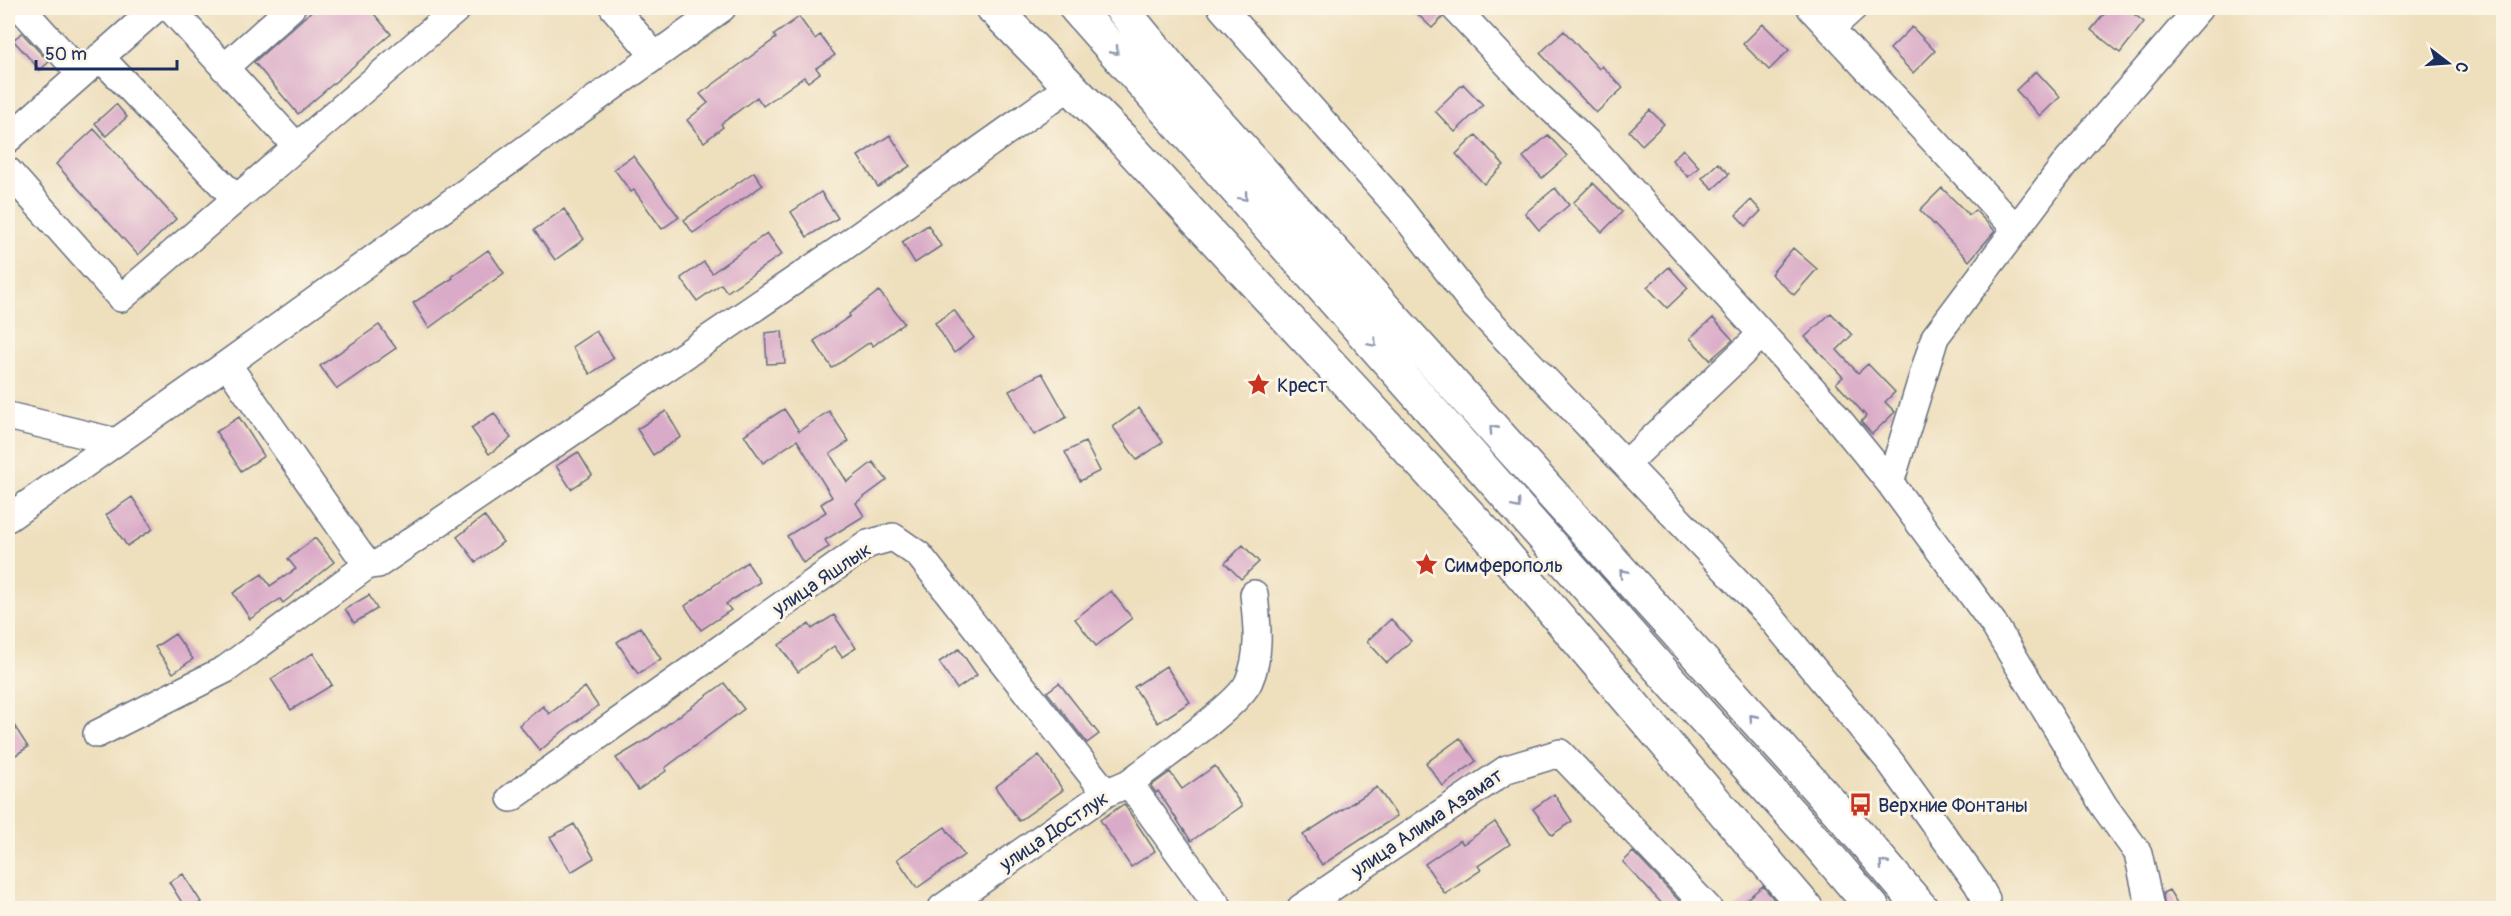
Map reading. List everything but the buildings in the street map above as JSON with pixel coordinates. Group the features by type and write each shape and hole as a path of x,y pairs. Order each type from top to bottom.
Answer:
{"main road":[{"path":"993,8 1070,86 1496,544 1799,902"},
{"path":"1076,8 1675,686 1819,844 1873,909"},
{"path":"1120,8 1333,251 1846,820 1921,909"}],"street":[{"path":"21,8 90,66 236,199"},
{"path":"8,139 156,8"},
{"path":"170,8 297,147"},
{"path":"224,68 291,8"},
{"path":"8,171 121,298 458,8"},
{"path":"614,8 654,55"},
{"path":"8,518 227,364 722,8"},
{"path":"1222,8 1400,209 1474,305 1768,614 1891,763 1981,896"},
{"path":"1455,8 1538,96 1589,144 1825,403 1890,483 1993,623 2104,806 2138,853 2150,909"},
{"path":"1810,8 2016,229"},
{"path":"1831,28 1853,8"},
{"path":"1890,483 1935,337 2068,160 2199,8"},
{"path":"97,734 226,669 368,565 378,564 396,552 842,248 1070,86"},
{"path":"1626,464 1762,334"},
{"path":"227,364 368,565"},
{"path":"8,416 116,442"},
{"name":"улица Яшлык","path":"511,798 868,544 893,537 919,555 1117,788"},
{"path":"1117,788 1229,706 1248,684 1256,661 1258,639 1254,594"},
{"name":"улица Алима Азамат","path":"1301,909 1507,769 1560,753 1708,909"},
{"name":"улица Достлук","path":"942,909 1117,788 1219,909"}],"place":[{"name":"Крест","path":"1259,385"},
{"name":"Симферополь","path":"1426,565"},
{"name":"Верхние Фонтаны","path":"1860,805"}]}
